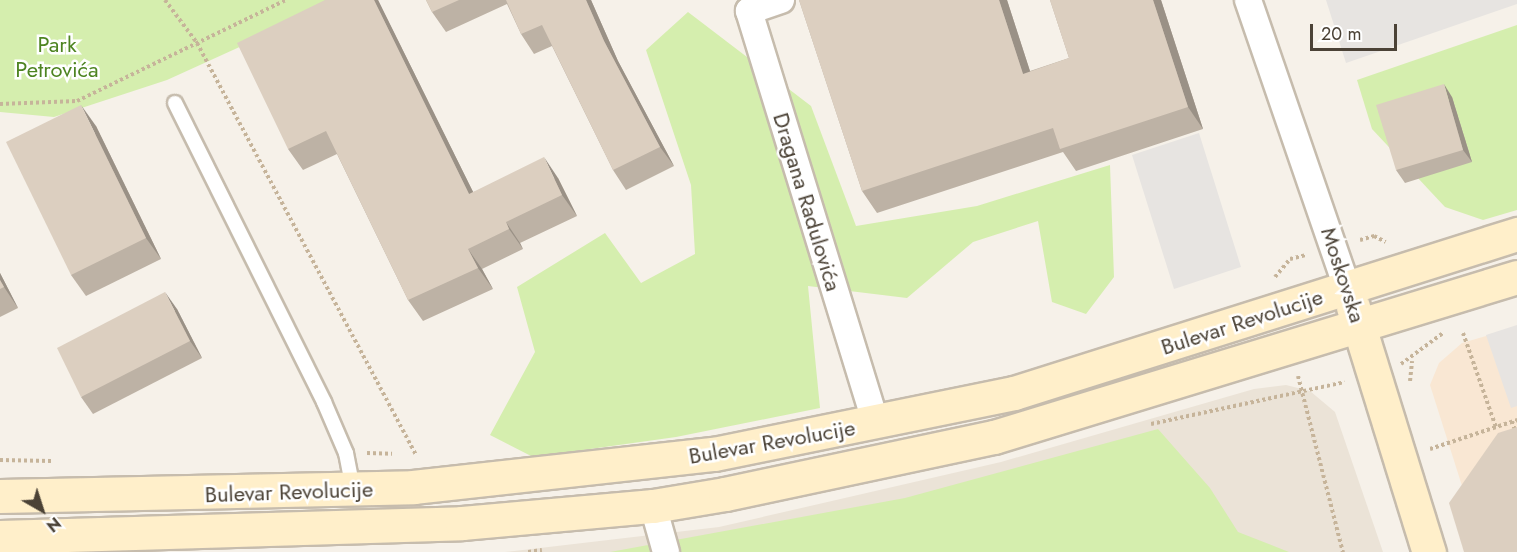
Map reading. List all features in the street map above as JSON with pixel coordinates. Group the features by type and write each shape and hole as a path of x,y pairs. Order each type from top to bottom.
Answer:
{"main road":[{"name":"Bulevar Revolucije","path":"0,496 413,487 600,470 876,424 1014,393 1517,234"},
{"name":"Bulevar Revolucije","path":"0,537 416,526 653,506 993,437 1517,277"},
{"name":"Moskovska","path":"1347,287 1429,552"}],"street":[{"name":"Dragana Radulovića","path":"781,0 749,11 876,424"},
{"name":"Moskovska","path":"1248,0 1347,287"},
{"path":"653,506 666,552"}],"lane":[{"path":"175,103 346,453 353,490"}],"path":[{"path":"165,0 197,43 416,454 413,487"},
{"path":"0,104 77,101 286,0"},
{"path":"1264,283 1274,278"},
{"path":"1463,333 1496,427"},
{"path":"1305,389 1343,552"},
{"path":"1430,449 1515,421 1517,436"},
{"path":"346,453 427,454"},
{"path":"0,460 64,461"}],"shaded area":[{"path":"1326,0 1517,0 1517,4 1346,63"},
{"path":"1199,133 1241,267 1174,289 1132,155"},
{"path":"1517,325 1517,406 1511,408 1486,335"},
{"path":"1517,327 1517,552 1483,552 1430,385 1439,363 1462,343"},
{"path":"1286,385 1310,391 1335,412 1383,552 505,552 719,527 1001,462 1254,389"}],"green space":[{"name":"Park Petrovića","path":"0,0 343,0 167,80 54,117 0,112"},
{"path":"688,12 811,106 856,226 977,206 1110,165 1114,277 1086,314 1052,302 1038,221 973,242 907,298 808,286 820,408 676,437 533,457 490,435 535,352 517,287 605,233 641,283 695,254 691,185 646,50"},
{"path":"1517,25 1517,210 1483,220 1445,207 1372,129 1357,80"},
{"path":"1158,429 1210,488 1238,532 1289,552 610,552 905,498"}],"building":[{"path":"325,0 374,0 469,194 544,157 562,195 506,222 509,229 468,249 478,268 408,300 326,131 288,149 237,43"},
{"path":"426,0 459,0 432,12"},
{"path":"506,0 586,0 604,41 660,147 613,170 542,25 521,34"},
{"path":"799,0 999,0 1023,74 1069,58 1050,0 1153,0 1188,107 1060,149 1053,128 862,191"},
{"path":"1444,84 1463,150 1396,170 1376,105"},
{"path":"81,105 146,238 71,275 6,142"},
{"path":"165,292 190,341 81,397 57,348"},
{"path":"1517,427 1517,552 1464,552 1449,503 1498,433"}]}
